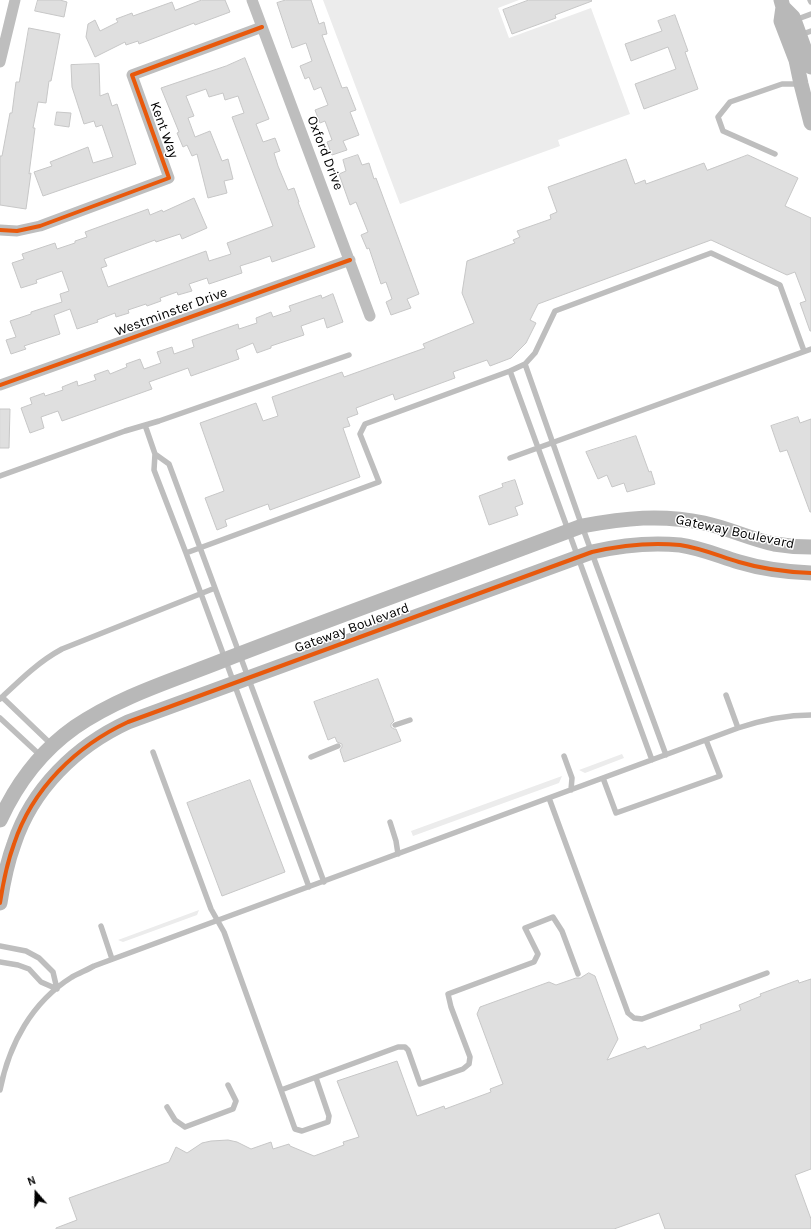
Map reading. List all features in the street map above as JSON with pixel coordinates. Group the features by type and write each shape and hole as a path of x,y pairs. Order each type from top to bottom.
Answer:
{"street":[{"path":"0,62 15,0"},
{"name":"Oxford Drive","path":"252,0 370,316"},
{"path":"782,4 806,33 811,65"},
{"path":"782,4 781,21 796,60 811,123"},
{"name":"Kent Way","path":"0,230 18,231 40,226 169,178 132,75 262,27"},
{"name":"Westminster Drive","path":"0,385 350,260"},
{"name":"Gateway Boulevard","path":"0,820 8,802 23,779 41,756 52,745 96,713 123,700 240,654 582,526 643,517 672,518 704,523 774,544 811,547"},
{"name":"Gateway Boulevard","path":"0,903 4,876 14,842 28,813 46,785 67,762 87,745 114,729 135,720 577,557 617,546 646,543 681,545 706,550 739,562 768,570 811,573"}],"lane":[{"path":"795,21 811,14"},
{"path":"775,154 723,131 718,117 730,102 782,84 801,84"},
{"path":"186,553 379,482 360,434 365,424 510,371 525,364 535,353 555,310 711,253 780,285 804,352"},
{"path":"510,458 811,349"},
{"path":"0,476 125,431 349,355"},
{"path":"525,364 582,526 666,755"},
{"path":"510,371 652,760"},
{"path":"145,425 156,454 154,470 226,660 309,887"},
{"path":"156,454 168,464 324,882"},
{"path":"52,745 1,698 23,676 62,649 215,588"},
{"path":"726,695 738,728"},
{"path":"0,1090 6,1063 16,1040 29,1018 46,998 57,989 73,977 94,966 738,728 761,720 792,715 811,715"},
{"path":"0,718 41,756"},
{"path":"395,725 410,720"},
{"path":"603,778 616,813 720,776 706,740"},
{"path":"311,756 338,746"},
{"path":"153,752 211,909 224,932 295,1129 302,1131 328,1122 329,1116 316,1078"},
{"path":"564,756 572,778 572,790"},
{"path":"549,798 628,1013 634,1018 642,1018 766,972"},
{"path":"390,822 396,841 398,854"},
{"path":"281,1090 398,1047 404,1047 408,1050 420,1084 463,1069 469,1064 470,1057 451,1007 448,994 534,962 538,954 525,928 553,917 562,931 578,974"},
{"path":"101,926 112,959"},
{"path":"0,946 26,951 39,958 53,972 57,989"},
{"path":"0,962 18,965 29,969 41,982 57,989"},
{"path":"167,1107 175,1120 185,1127 206,1120 233,1109 236,1101 228,1085"}],"shaded area":[{"path":"323,0 519,0 498,8 509,38 591,8 630,114 558,140 560,146 400,204"},
{"path":"622,754 624,758 585,773 579,770"},
{"path":"562,776 559,783 413,836 411,831"},
{"path":"199,910 197,915 123,942 118,940"}],"building":[{"path":"38,0 60,0 67,2 64,17 35,11"},
{"path":"202,0 225,0 230,12 195,25 194,23 139,44 138,41 126,45 125,42 95,57 86,37 88,24 95,20 100,31 118,22 116,19 132,13 133,16 172,2 175,10"},
{"path":"286,0 311,0 319,24 324,22 327,34 322,35 342,88 347,87 356,110 350,112 359,135 343,141 347,150 332,155 327,142 332,140 325,121 320,123 315,110 328,105 321,87 314,90 309,77 305,79 300,66 312,61 306,43 292,48 277,3"},
{"path":"529,0 592,1 555,15 556,18 512,34 503,10"},
{"path":"675,15 688,51 685,52 698,89 644,109 635,84 676,69 668,47 631,61 625,44 662,31 658,21"},
{"path":"29,28 60,34 51,81 49,81 46,103 38,102 33,128 35,128 26,209 0,205 0,156 2,156 10,113 12,113 16,82 19,82"},
{"path":"245,58 269,119 256,124 263,142 275,138 280,151 274,153 278,166 288,190 294,188 315,247 272,262 270,256 240,266 242,273 209,284 207,278 189,284 192,291 178,295 177,292 160,298 161,301 128,310 129,313 116,317 115,313 97,320 98,322 77,329 70,309 54,315 60,334 24,346 26,349 11,354 6,340 16,337 10,321 31,314 31,312 62,302 60,294 69,291 62,271 36,280 37,283 21,288 12,263 24,259 22,254 55,243 57,249 87,237 85,232 148,209 150,215 162,210 163,212 194,198 207,228 182,239 180,234 156,242 155,240 104,259 107,266 101,268 108,287 206,251 209,261 231,254 227,243 273,226 232,117 244,113 238,96 225,100 223,93 209,97 206,89 186,96 194,116 188,118 195,137 210,131 222,161 228,159 233,179 224,181 227,193 208,198 197,154 192,156 187,145 183,147 177,133 179,132 161,88"},
{"path":"99,64 100,96 108,93 112,106 117,104 136,164 43,196 34,172 52,166 50,162 88,147 93,163 113,157 102,125 96,127 94,121 84,124 72,87 71,65"},
{"path":"57,112 71,113 69,127 55,125"},
{"path":"358,155 362,165 369,163 374,179 376,178 419,294 407,299 411,308 391,315 386,302 392,299 386,282 381,284 369,248 367,249 361,235 368,232 356,202 350,205 339,174 346,171 343,160"},
{"path":"748,155 798,178 785,206 811,218 811,331 800,303 806,301 795,272 787,275 711,240 538,304 530,320 536,323 526,343 511,358 490,366 487,360 453,372 455,378 395,400 393,394 356,408 358,414 347,418 350,426 343,428 360,477 270,510 268,504 225,520 227,526 217,530 205,498 224,491 200,423 256,403 263,421 278,416 272,397 342,372 344,377 425,348 423,344 474,323 462,293 467,261 515,243 513,240 520,237 517,231 551,219 550,215 557,212 548,187 626,159 635,184 645,180 646,184 704,163 707,170"},
{"path":"333,294 343,322 327,328 324,318 301,326 304,335 271,346 271,348 257,353 253,343 236,350 239,359 191,376 188,368 149,382 152,389 62,421 58,411 41,417 44,428 30,433 21,408 32,404 30,398 44,393 45,396 63,390 62,387 77,381 78,386 96,380 94,375 108,370 110,374 127,367 126,364 140,359 144,369 161,363 157,352 172,347 174,354 194,347 192,340 238,324 239,329 257,323 256,318 271,312 273,317 291,311 289,306 321,295 322,298"},
{"path":"0,409 10,409 9,448 0,448"},
{"path":"798,417 800,423 811,419 811,512 787,450 780,452 771,426"},
{"path":"636,436 655,484 627,492 624,483 612,487 607,475 598,479 586,452"},
{"path":"515,480 523,504 515,507 518,515 489,525 479,496 503,487 502,484"},
{"path":"378,679 394,721 391,724 391,727 396,729 401,741 344,762 340,750 342,744 337,742 335,737 328,740 314,702"},
{"path":"250,780 285,872 222,896 187,803"},
{"path":"589,973 595,976 618,1039 607,1060 645,1046 647,1049 701,1029 700,1025 741,1010 739,1005 761,996 760,994 798,980 799,983 811,979 811,1169 795,1175 811,1219 811,1229 665,1229 659,1213 614,1229 56,1229 77,1220 69,1198 169,1162 176,1147 187,1153 202,1143 211,1141 228,1140 237,1142 251,1149 271,1142 273,1149 289,1144 290,1146 314,1156 344,1145 343,1142 359,1137 337,1081 397,1061 417,1116 444,1106 445,1109 491,1092 490,1089 503,1084 477,1014 480,1007 549,982 556,985 580,978"}],"cycle path":[{"path":"0,230 17,231 40,226 169,178 132,75 262,27"},
{"path":"0,385 350,260"},
{"path":"0,903 9,858 14,844 32,805 44,788 58,771 91,743 128,722 592,552 646,544 680,545 703,550 756,567 811,573"}]}
